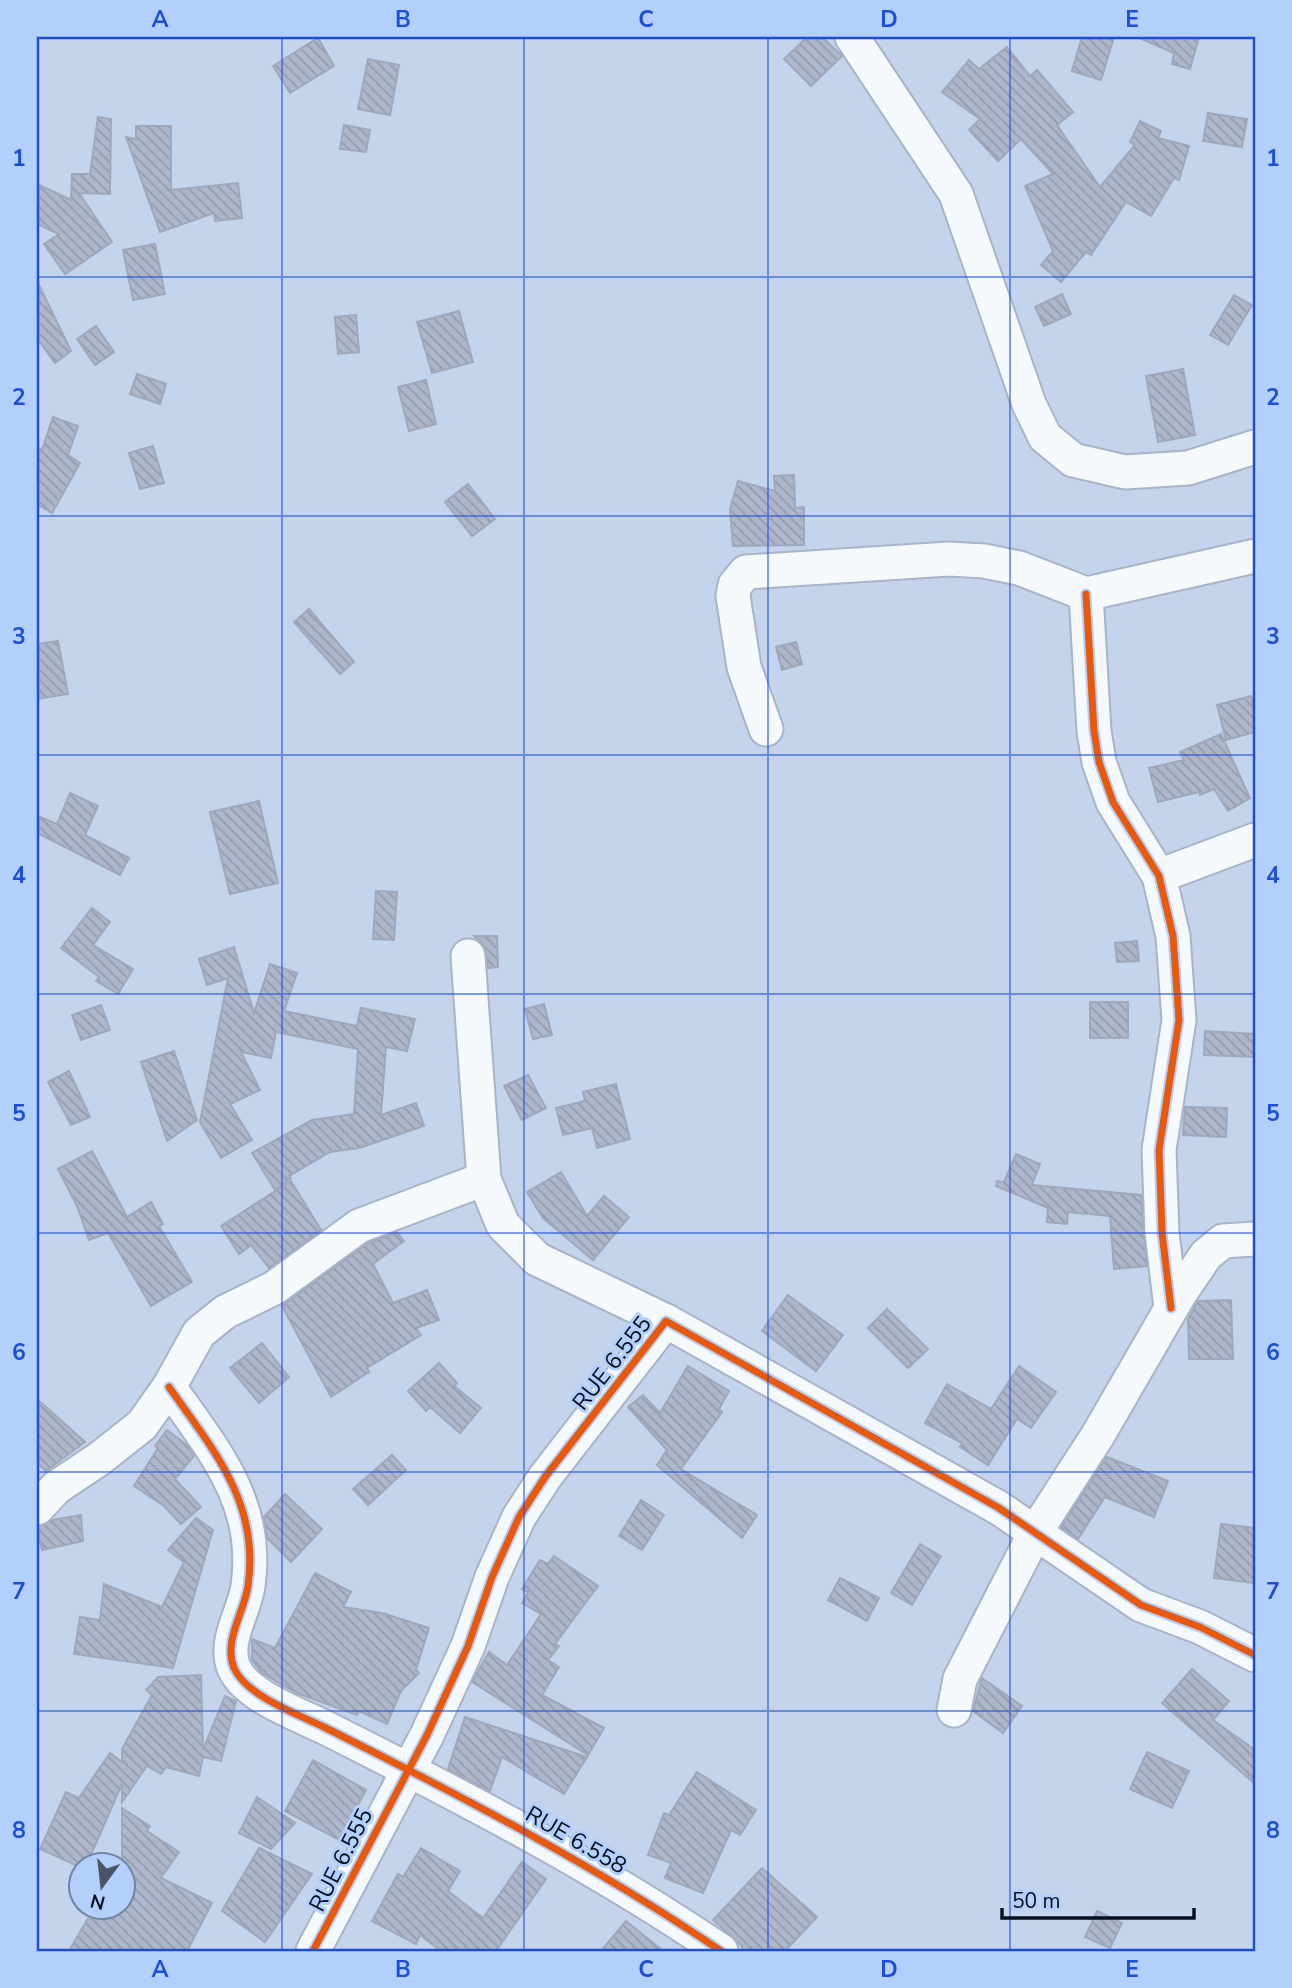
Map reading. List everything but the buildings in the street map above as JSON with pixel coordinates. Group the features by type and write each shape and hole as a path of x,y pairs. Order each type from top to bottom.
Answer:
{"street":[{"path":"852,37 956,194 1030,404 1045,437 1073,460 1125,472 1188,468 1255,447"},
{"path":"766,729 744,667 733,596 735,585 746,572 948,559 984,561 1019,568 1086,594 1255,556"},
{"path":"1086,594 1094,731 1099,762 1113,802 1159,876 1173,936 1179,1020 1158,1150 1162,1233 1171,1308"},
{"path":"1159,876 1255,840"},
{"path":"468,956 484,1179 503,1225 537,1259 666,1321"},
{"path":"37,1508 57,1487 99,1459 142,1425 169,1387 199,1333 225,1312 274,1288 359,1226 484,1179"},
{"path":"954,1710 960,1679 1036,1531 1084,1459 1171,1308 1206,1255 1223,1241 1255,1239"},
{"name":"RUE 6.555","path":"313,1951 408,1769 468,1646 492,1577 519,1517 545,1477 666,1321 1036,1531 1141,1605 1200,1627 1255,1655"},
{"name":"RUE 6.558","path":"169,1387 226,1468 245,1512 251,1548 248,1589 231,1642 234,1669 258,1694 408,1769 559,1850 721,1951"}],"cycle path":[{"path":"1086,594 1094,731 1099,762 1113,802 1159,876 1173,936 1179,1020 1159,1150 1162,1233 1171,1308"},
{"path":"313,1951 427,1735 468,1646 492,1577 519,1517 545,1477 666,1321 999,1508 1141,1605 1200,1627 1255,1655"},
{"path":"169,1387 230,1479 247,1529 250,1556 248,1586 231,1648 231,1658 240,1678 275,1704 427,1780 577,1861 721,1951"}]}
